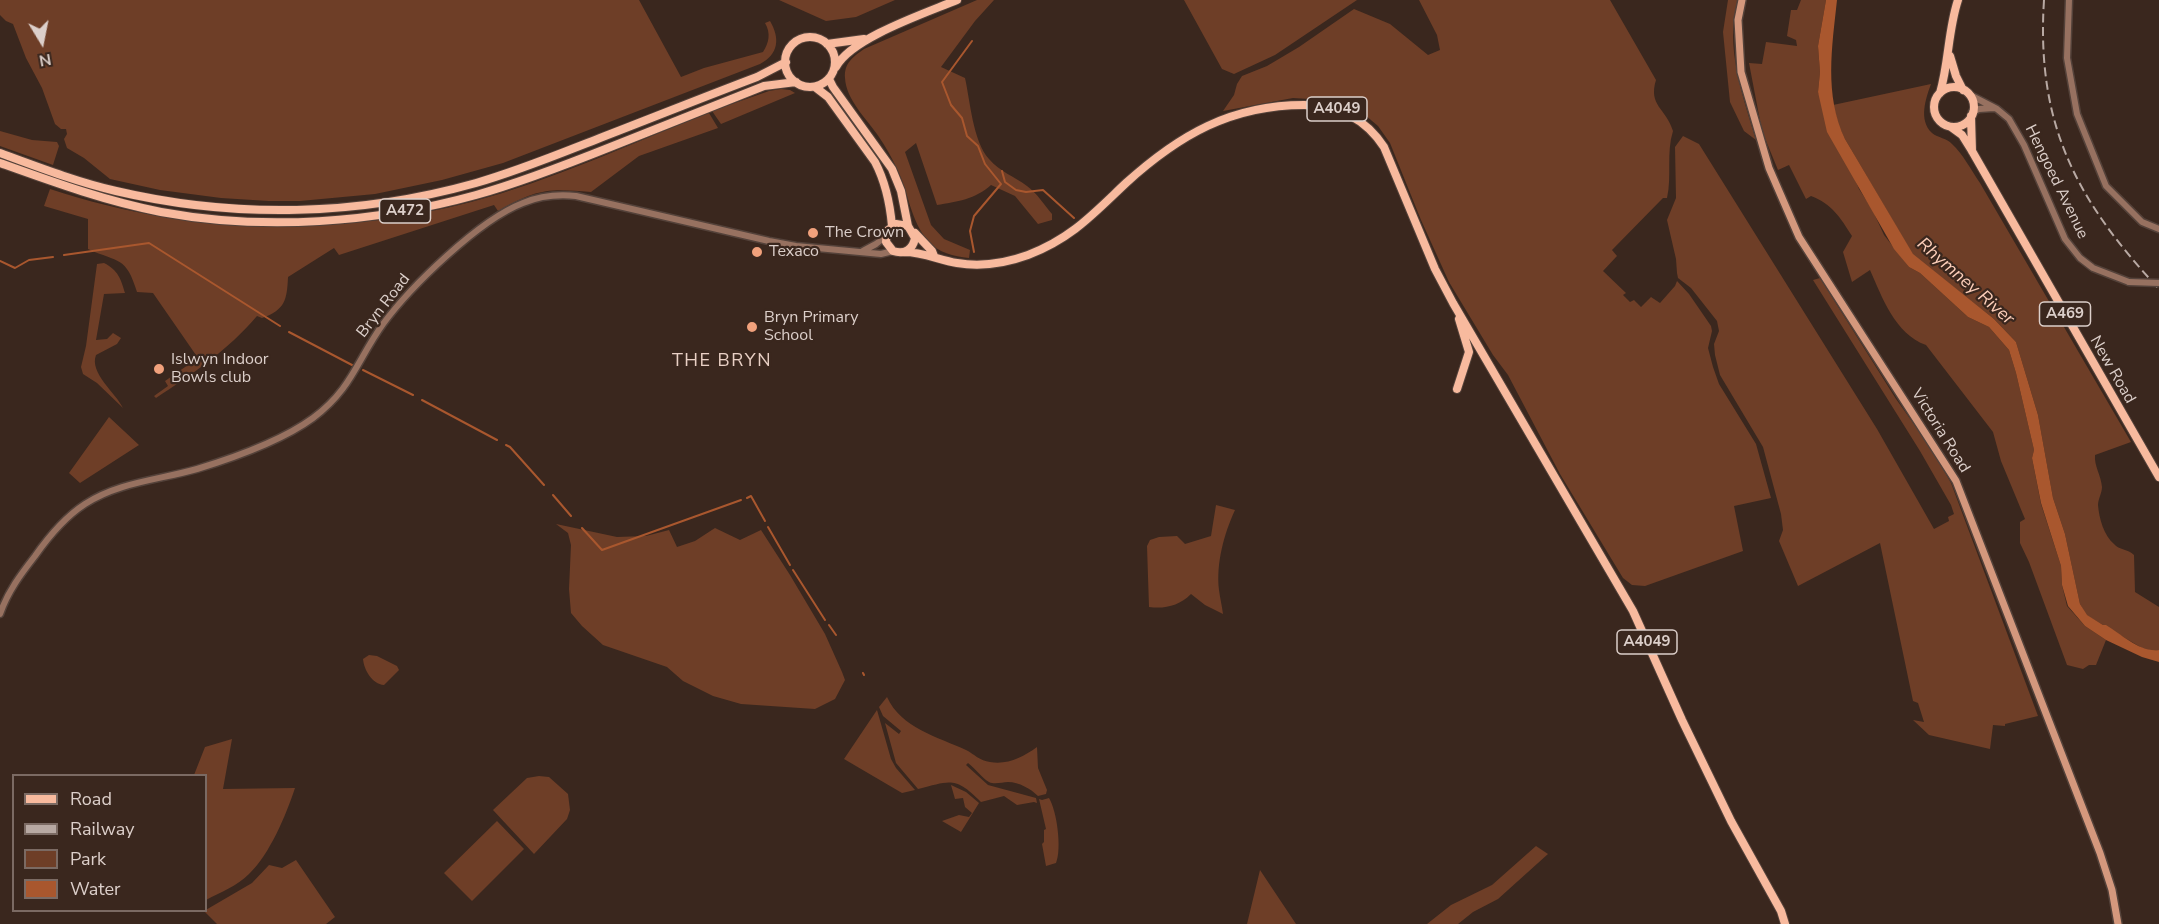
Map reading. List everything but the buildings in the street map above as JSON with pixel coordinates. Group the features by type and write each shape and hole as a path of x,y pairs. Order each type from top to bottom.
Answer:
{"main road":[{"path":"872,38 827,44 812,38 798,41 788,51 786,62 790,77 808,87 815,87 829,79 840,59 848,52 872,38 957,0"},
{"name":"Victoria Road","path":"1742,0 1738,20 1741,72 1769,168 1799,237 1956,481 2100,853 2112,890 2118,924"},
{"path":"1949,52 1956,76 1973,104 1972,114 1963,125 1950,127 1940,121 1934,110 1949,52 1954,12 1958,0"},
{"path":"827,44 834,56 834,71"},
{"name":"A472","path":"0,153 106,189 183,203 281,211 360,206 411,198 492,178 757,77 786,62"},
{"path":"815,87 828,97 881,172 890,202 892,226 886,236 888,246 893,251 904,252 912,246 915,238 892,169 829,79"},
{"name":"A472","path":"0,164 108,200 196,217 281,222 362,217 429,206 476,195 553,170 765,86 796,82"},
{"path":"1940,93 1951,88 1965,92"},
{"name":"A4049","path":"904,252 934,256 958,264 975,265 1028,255 1069,235 1159,156 1191,133 1217,120 1262,108 1287,105 1326,106 1356,117 1377,136 1384,147 1424,245 1453,303 1633,611 1711,781 1781,910 1785,924"},
{"name":"New Road","path":"1972,114 1972,151"},
{"name":"New Road","path":"1950,127 1962,135 1972,151 2159,477"},
{"path":"892,226 901,224 910,228 934,256"},
{"path":"1453,303 1468,352 1457,389"}],"street":[{"path":"2069,0 2067,58 2081,125 2106,186 2142,222 2159,229"},
{"name":"Hengoed Avenue","path":"1965,92 1997,109 2009,119 2024,145 2065,239 2080,258 2093,268 2129,282 2159,283"},
{"path":"1972,114 1990,107 1997,109"},
{"name":"Bryn Road","path":"0,614 12,585 41,547 63,520 84,504 108,491 197,469 266,443 303,424 326,407 347,385 383,324 420,282 487,224 520,204 555,195 576,196 796,246 881,254 893,251"},
{"path":"863,251 886,236"}],"green space":[{"path":"0,0 639,0 681,77 704,68 763,52 768,38 765,23 770,21 775,33 776,45 771,55 760,64 503,163 442,180 375,194 300,201 269,201 221,198 160,190 110,179 84,158 67,148 64,139 67,134 66,129 61,129 55,124 42,88 26,58 13,24 0,15"},
{"path":"779,0 895,0 856,17 826,21"},
{"path":"977,0 994,0 975,21 941,67 965,78 976,132 989,159 1034,192 1052,214 1052,220 1038,224 1015,196 991,185 972,197 937,205 916,143 905,152 931,225 944,239 970,250 969,258 942,251 932,245 922,233 891,157 849,94 845,73 850,61 864,49"},
{"path":"1184,0 1357,0 1275,55 1234,74 1222,69"},
{"path":"1419,0 1610,0 1656,80 1654,96 1673,131 1667,198 1663,198 1612,250 1617,256 1603,271 1626,293 1623,295 1630,302 1634,300 1641,307 1651,297 1660,303 1677,281 1711,326 1708,348 1713,367 1719,384 1756,444 1771,498 1734,506 1743,551 1645,586 1632,585 1623,578 1560,474 1508,375 1493,355 1449,282 1390,143 1378,126 1358,109 1327,100 1293,98 1223,111 1234,95 1242,76 1267,66 1299,47 1354,9 1390,24 1428,55 1440,50 1437,35"},
{"path":"1728,0 1738,0 1734,17 1734,53 1756,140 1744,131 1730,102 1723,32"},
{"path":"1801,0 1826,0 1818,46 1820,72 1818,92 1859,189 1872,209 1884,235 1909,267 1920,273 1968,317 1989,327 2009,350 2034,450 2032,458 2041,504 2061,566 2062,585 2067,606 2085,626 2106,640 2096,665 2089,665 2083,669 2067,665 2020,543 2020,522 2025,519 2001,461 1993,432 1926,345 1915,340 1898,324 1885,303 1870,270 1852,282 1843,252 1852,236 1839,217 1818,199 1811,196 1806,199 1789,165 1778,170 1762,131 1749,63 1762,64 1766,42 1797,46 1796,40 1787,36 1791,10 1797,10"},
{"path":"1931,84 1924,109 1928,128 1934,135 1950,142 1967,162 2131,442 2095,455 2102,487 2098,503 2103,526 2110,541 2134,555 2135,592 2159,607 2159,650 2152,651 2142,648 2086,615 2080,604 2065,534 2053,498 2038,415 2016,342 1994,319 1913,255 1839,127 1833,105"},
{"path":"781,89 795,93 721,124 712,111 769,91"},
{"path":"709,113 718,128 639,156 591,192 553,190 533,194 498,211 494,205 339,255 334,248 288,277 287,292 280,308 262,318 257,316 222,350 156,398 154,396 168,386 165,381 198,358 153,293 137,292 125,266 88,249 88,219 44,206 50,189 101,204 153,215 259,226 312,226 418,214 471,202 561,173"},
{"path":"0,131 32,140 57,142 59,146 53,165 0,146"},
{"path":"1683,136 1699,144 1877,429 1934,529 1949,521 1948,517 1954,514 1951,505 1920,451 1813,280 1820,278 1896,399 1931,448 1951,483 2038,716 2005,724 2005,726 1993,725 1990,749 1929,735 1913,720 1924,722 1918,703 1913,701 1880,543 1798,586 1779,541 1783,530 1781,514 1763,447 1720,375 1714,344 1719,331 1717,321 1691,288 1678,278 1667,220 1676,198 1675,147"},
{"path":"104,263 118,275 125,293 104,294 96,340 107,339 113,333 121,338 117,344 96,355 95,362 96,369 104,383 123,408 97,383 83,374 81,367 97,264"},
{"path":"109,417 139,445 80,483 69,473"},
{"path":"1216,505 1235,510 1227,529 1220,559 1218,580 1223,614 1205,605 1191,594 1172,606 1149,607 1147,546 1150,540 1177,536 1185,544 1211,536"},
{"path":"556,524 617,537 646,536 669,530 677,547 695,541 715,528 740,540 761,530 825,634 842,672 845,680 835,699 815,709 741,704 713,696 683,681 667,667 603,645 571,613 569,589 571,545 568,533"},
{"path":"369,655 377,656 397,666 399,670 384,685 372,679 365,668 363,659"},
{"path":"887,697 901,717 911,724 986,761 997,763 1009,761 1037,747 1038,768 1047,790 1046,794 1038,796 1024,786 1012,782 989,782 968,763 966,765 988,785 1036,798 1037,803 1017,805 1004,796 981,802 965,788 952,783 918,789 896,763 885,723 899,734 901,731 883,716 879,707"},
{"path":"877,710 891,759 915,790 902,793 844,759"},
{"path":"232,739 223,789 295,788 276,834 257,866 239,882 207,899 207,774 194,774 205,747"},
{"path":"549,777 568,794 570,810 567,819 534,854 493,810 527,778"},
{"path":"951,785 966,792 979,803 961,832 942,821 959,815 969,817 972,813 965,807 963,798 955,799"},
{"path":"1049,798 1056,821 1059,849 1056,863 1046,866 1042,844 1046,829 1039,799"},
{"path":"497,821 524,849 472,901 444,873"},
{"path":"1536,846 1548,854 1498,899 1473,912 1458,924 1427,924 1451,905 1492,885"},
{"path":"296,860 335,917 326,924 217,924 205,912 252,883 269,865 282,868"},
{"path":"1260,870 1296,924 1247,924"}],"water":[{"path":"1826,0 1837,0 1831,71 1834,105 1845,139 1913,254 1994,319 2016,342 2038,415 2053,498 2065,534 2080,604 2087,615 2131,642 2145,649 2159,650 2159,662 2142,657 2106,640 2085,626 2068,606 2062,585 2061,566 2041,503 2032,458 2034,450 2009,350 1989,327 1968,317 1920,273 1909,267 1894,249 1827,132 1818,92 1820,72 1818,46"}],"waterway":[{"path":"972,41 942,82 951,105 962,118 967,136 978,146 985,164 1001,184 974,216 970,231 974,252"},
{"path":"1002,171 1005,182 1016,190 1026,192 1043,190 1074,218"},
{"path":"64,255 149,243 280,326"},
{"path":"0,261 15,268 29,260 53,257"},
{"path":"289,332 352,365"},
{"path":"363,370 413,395"},
{"path":"422,400 497,440"},
{"path":"506,445 544,485"},
{"path":"553,495 571,516"},
{"path":"747,498 751,496 765,521"},
{"path":"582,528 602,550 741,500"},
{"path":"768,527 790,565"},
{"path":"793,570 825,620"},
{"path":"829,625 836,635"}],"railway":[{"path":"2044,0 2043,44 2047,85 2055,122 2067,158 2105,224 2159,289"}],"place":[{"name":"The Crown","path":"813,233"},
{"name":"Texaco","path":"757,252"},
{"name":"Bryn Primary School","path":"752,327"},
{"name":"Islwyn Indoor Bowls club","path":"159,369"}],"district":[{"name":"THE BRYN","path":"722,362"}],"water label":[{"name":"Rhymney River","path":"1965,282"}]}
